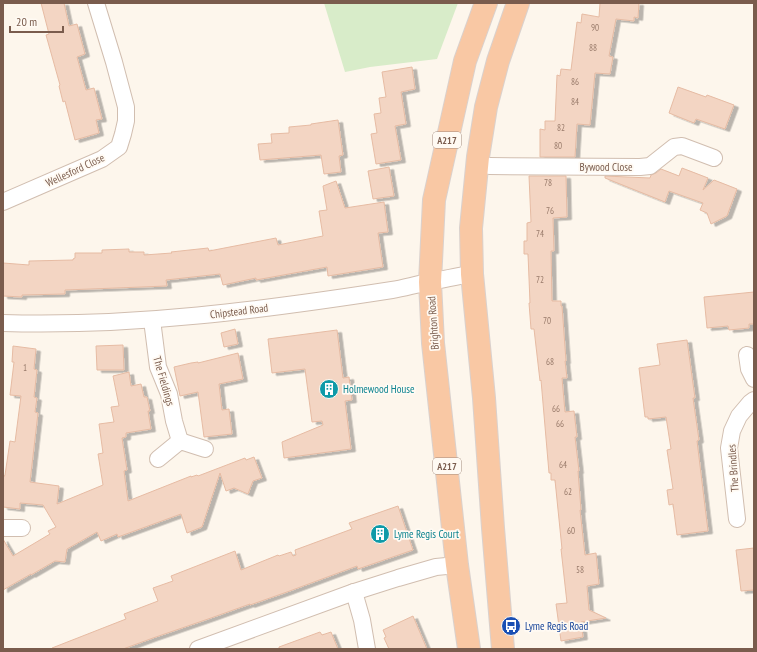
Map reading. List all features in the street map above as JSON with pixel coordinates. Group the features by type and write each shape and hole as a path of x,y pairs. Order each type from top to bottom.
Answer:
{"highway":[{"name":"Brighton Road","path":"469,649 457,565 433,343 430,282 434,200 465,61 486,3"},
{"path":"503,649 492,528 484,398 472,274 471,228 479,149 486,107 498,61 518,3"}],"street":[{"name":"Wellesford Close","path":"3,202 102,159 119,146 126,122 126,107 96,3"},
{"name":"Bywood Close","path":"489,166 650,166 674,147 682,146 714,158"},
{"name":"Chipstead Road","path":"3,323 69,324 152,320 228,313 394,290 472,274"},
{"name":"The Fieldings","path":"152,320 158,367 169,394 174,421 180,441"},
{"path":"747,355 754,379"},
{"name":"The Brindles","path":"738,519 729,448 732,432 739,416 754,400"},
{"path":"158,459 180,441 205,450"},
{"path":"3,528 22,528"},
{"path":"198,649 354,592 436,567 457,565"},
{"path":"354,592 362,620 367,649"}],"green space":[{"path":"324,3 458,3 437,59 370,67 345,72"}],"building":[{"path":"41,3 64,3 69,26 77,24 85,54 77,57 86,90 94,88 102,119 96,120 99,133 75,140 65,101 63,102 60,85 46,35 49,34"},
{"path":"600,3 639,3 638,18 634,17 634,21 616,19 609,56 613,57 610,74 595,73 590,125 577,124 575,157 540,157 540,129 545,130 545,121 555,121 557,75 560,76 561,69 571,70 577,22 581,23 582,14 599,17"},
{"path":"412,67 415,89 401,92 406,124 395,126 401,160 376,164 371,134 377,133 374,114 381,113 379,98 386,97 382,72"},
{"path":"678,87 706,97 707,95 734,105 725,129 696,119 694,123 669,113"},
{"path":"338,120 343,155 339,156 341,172 324,174 321,155 260,160 258,144 272,143 271,134 289,133 289,127"},
{"path":"389,167 394,196 373,199 368,171"},
{"path":"682,168 708,178 703,190 714,180 737,189 727,216 711,224 707,213 700,210 703,203 669,191 665,202 605,178 605,176 650,178 651,175 661,169 679,176"},
{"path":"529,176 566,176 567,217 553,218 554,251 551,251 552,301 561,301 562,306 567,378 562,378 565,412 574,411 577,437 575,437 579,471 580,510 585,555 596,553 599,584 587,586 589,610 606,618 581,622 583,637 561,641 556,604 567,603 562,549 555,480 551,480 551,473 549,473 541,380 540,381 534,329 531,329 528,254 524,254 524,241 527,241 527,223 531,222"},
{"path":"336,181 345,208 384,202 388,232 378,233 383,267 328,276 327,267 256,280 256,278 223,285 220,274 166,280 167,286 65,290 65,294 22,295 22,297 3,296 3,263 29,265 29,261 73,260 75,258 75,253 102,253 102,250 129,249 129,252 144,252 144,255 208,248 209,251 276,238 278,245 323,236 319,211 327,210 323,186"},
{"path":"754,292 754,324 749,324 749,328 729,330 728,326 707,328 704,297"},
{"path":"235,329 238,344 224,347 221,333"},
{"name":"Holmewood House","path":"337,330 343,378 349,377 352,400 345,401 351,449 284,458 282,442 323,425 322,421 312,422 305,369 272,373 268,339"},
{"path":"687,340 695,398 693,398 699,440 697,441 708,531 677,535 673,504 669,505 667,490 673,489 667,450 671,449 666,417 648,419 648,417 645,417 639,368 660,365 657,344"},
{"path":"123,345 124,370 97,370 96,346"},
{"path":"13,346 36,349 34,369 37,370 34,397 37,398 35,412 38,413 30,482 59,486 57,504 103,485 98,454 103,453 99,424 114,422 111,407 119,406 113,376 129,372 131,386 141,384 144,397 147,397 150,411 148,411 151,429 126,433 126,437 122,438 127,470 124,471 128,501 191,476 198,476 245,458 246,460 254,457 262,478 253,481 248,494 234,488 226,491 220,473 202,527 187,533 181,514 118,537 117,534 101,541 97,532 67,549 65,562 55,561 3,590 3,539 13,556 50,534 48,531 56,527 43,505 20,503 20,509 3,507 3,478 5,475 10,441 15,442 21,396 10,395 14,362 12,362"},
{"path":"238,353 243,379 219,384 222,410 229,409 232,434 204,437 198,392 180,396 174,367 198,363"},
{"path":"398,506 413,550 358,569 357,566 123,649 52,649 126,619 124,614 158,601 153,588 173,581 171,576 235,551 241,570 278,555 291,552 293,556 296,555 295,550 352,529 349,523"},
{"path":"754,548 754,590 741,591 736,550"},
{"path":"413,616 427,649 389,649 384,638 386,637 383,630"},
{"path":"320,632 322,635 331,632 338,649 279,649 279,647"}],"place":[{"name":"Holmewood House","path":"329,389"},
{"name":"Lyme Regis Court","path":"380,534"},
{"name":"Lyme Regis Road","path":"511,626"}]}
